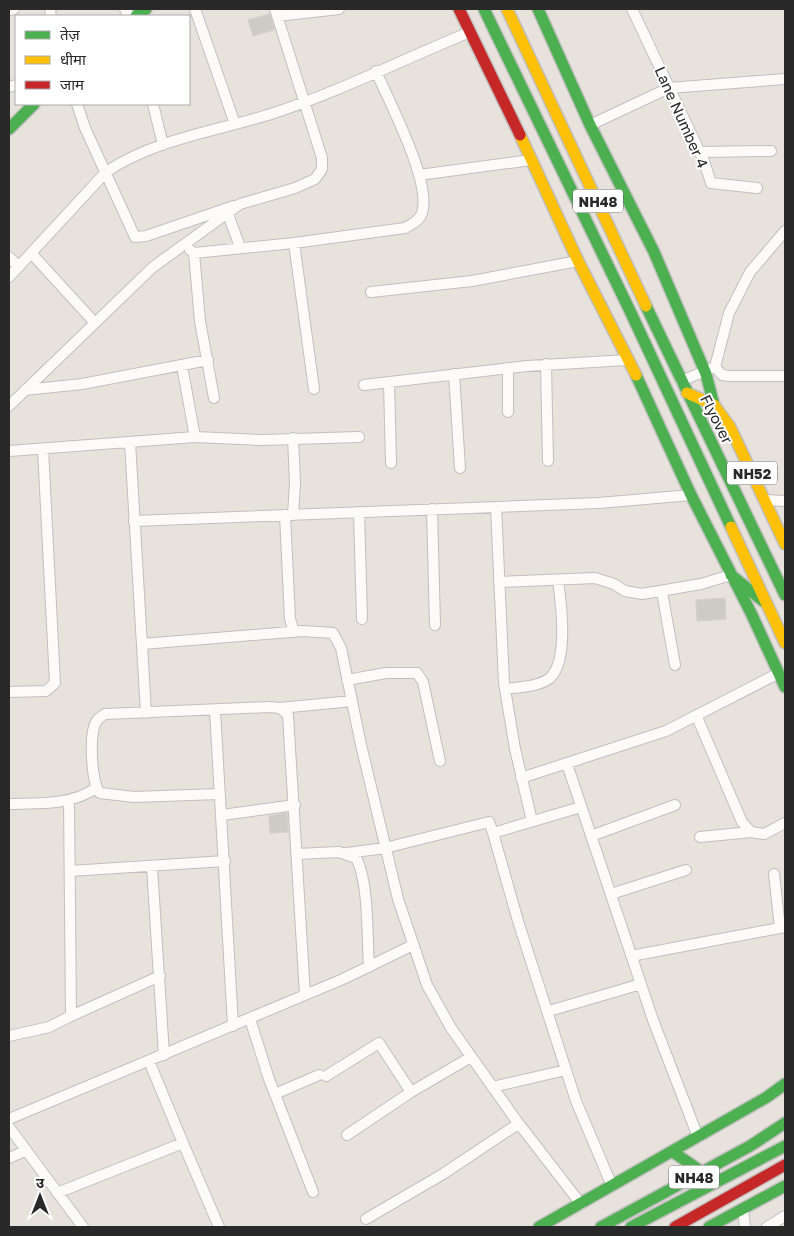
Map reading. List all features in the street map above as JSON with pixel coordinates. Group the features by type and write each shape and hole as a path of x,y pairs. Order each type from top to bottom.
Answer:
{"main road":[{"path":"459,9 578,262 691,495 751,613 785,687"},
{"name":"NH48","path":"484,9 630,311 785,643"},
{"name":"NH48","path":"508,9 687,393"},
{"path":"538,9 590,125 710,369 714,405"},
{"path":"9,129 33,105"},
{"path":"687,393 714,405"},
{"name":"Flyover","path":"687,393 712,441 785,595"},
{"name":"NH52","path":"714,405 730,427 785,544"},
{"path":"731,575 768,605"},
{"path":"539,1227 673,1152 767,1097 785,1084"},
{"name":"NH48","path":"601,1227 750,1146 785,1122"},
{"name":"NH48","path":"631,1227 785,1146"},
{"path":"673,1152 702,1172"},
{"path":"675,1227 785,1164"},
{"path":"709,1227 785,1186"}],"street":[{"path":"9,10 14,9"},
{"path":"195,9 235,124"},
{"path":"77,105 85,128 136,236 146,236 302,185 316,179 322,169 322,158 276,12 339,9"},
{"name":"Lane Number 4","path":"632,9 700,152 711,183 757,188"},
{"path":"9,277 106,172 136,154 305,102 470,32"},
{"path":"194,253 294,243 405,228 416,222 422,212 417,163 376,71"},
{"path":"590,125 670,88 785,79"},
{"path":"153,105 164,145"},
{"path":"700,152 771,151"},
{"path":"419,174 531,160"},
{"path":"9,406 153,267 240,204"},
{"path":"228,214 240,247"},
{"path":"682,382 710,369 729,312 750,272 785,231"},
{"path":"294,243 314,388"},
{"path":"184,244 194,253 200,321 214,398"},
{"path":"30,253 94,323"},
{"path":"9,257 20,267"},
{"path":"371,292 472,281 578,262"},
{"path":"25,390 82,384 208,360"},
{"path":"364,385 546,364 627,360"},
{"path":"546,364 548,461"},
{"path":"182,366 195,437"},
{"path":"508,368 508,412"},
{"path":"710,369 729,376 785,376"},
{"path":"454,374 460,468"},
{"path":"389,383 391,463"},
{"path":"9,452 195,437 262,440 358,438"},
{"path":"293,438 296,483 289,515 289,611 294,632"},
{"path":"130,442 146,713"},
{"path":"9,692 46,691 55,683 43,449"},
{"path":"134,520 599,503 691,495"},
{"path":"764,500 785,500"},
{"path":"496,507 505,689 521,778 532,821"},
{"path":"432,509 435,625"},
{"path":"359,512 362,619"},
{"path":"499,582 595,578 614,584 625,591 642,594 701,584 731,575"},
{"path":"505,689 536,684 550,678 558,663 561,647 562,615 558,580"},
{"path":"662,592 675,665"},
{"path":"142,644 294,632 333,633 341,648 386,848 413,945 427,986 451,1028 492,1087 580,1204"},
{"path":"348,680 386,672 416,673 423,682 426,691 440,761"},
{"path":"521,778 666,731 779,673"},
{"path":"219,794 134,797 100,793 93,779 93,729 96,720 105,714 280,708 352,701"},
{"path":"280,708 288,715 295,805 305,995"},
{"path":"215,710 233,1026"},
{"path":"697,716 742,822 751,832"},
{"path":"567,764 631,956 698,1137"},
{"path":"9,804 69,801 96,788"},
{"path":"69,801 71,1016"},
{"path":"222,815 295,805"},
{"path":"591,836 675,805"},
{"path":"493,833 581,807"},
{"path":"297,854 346,853 386,848 490,822 518,921 549,1011 576,1101 612,1186"},
{"path":"700,837 751,832 764,834 785,823"},
{"path":"346,853 356,858 360,865 368,967"},
{"path":"70,871 225,861"},
{"path":"152,867 164,1055"},
{"path":"611,894 686,870"},
{"path":"631,956 782,928 774,874"},
{"path":"9,1119 250,1019 413,945"},
{"path":"9,1036 49,1027 160,976"},
{"path":"549,1011 641,984"},
{"path":"250,1019 275,1094 313,1192"},
{"path":"275,1094 322,1076 378,1043 412,1092"},
{"path":"347,1135 471,1056"},
{"path":"149,1061 219,1227"},
{"path":"492,1087 566,1070"},
{"path":"366,1219 442,1174 518,1124"},
{"path":"9,1127 80,1226"},
{"path":"57,1193 183,1144"},
{"path":"9,1158 25,1151"},
{"path":"744,1209 745,1227"},
{"path":"766,1227 785,1216"}],"building":[{"path":"270,14 274,30 253,36 248,20"},
{"path":"725,598 726,619 697,621 696,600"},
{"path":"287,813 288,832 270,833 269,816"}],"traffic: fast":[{"path":"137,15 146,9"},
{"path":"484,9 630,311 731,527"},
{"path":"538,9 590,125 654,252 706,374 714,405"},
{"path":"9,129 33,105"},
{"path":"646,306 785,595"},
{"path":"636,375 691,495 751,613 785,687"},
{"path":"731,575 763,601"},
{"path":"539,1227 767,1097 785,1084"},
{"path":"601,1227 750,1146 785,1123"},
{"path":"631,1227 785,1146"},
{"path":"673,1152 702,1172"},
{"path":"709,1227 785,1186"}],"traffic: slow":[{"path":"507,9 646,306"},
{"path":"520,135 578,261 636,375"},
{"path":"687,393 714,405 730,427 785,544"},
{"path":"731,527 785,643"}],"traffic: jam":[{"path":"459,9 520,135"},
{"path":"675,1227 785,1165"}]}
